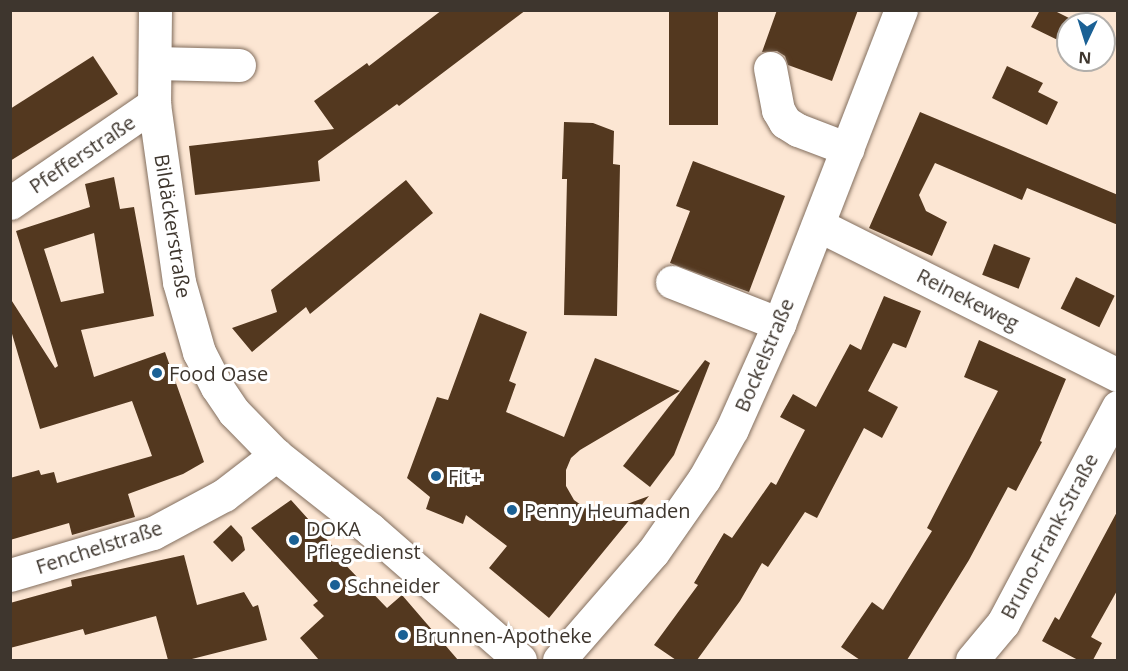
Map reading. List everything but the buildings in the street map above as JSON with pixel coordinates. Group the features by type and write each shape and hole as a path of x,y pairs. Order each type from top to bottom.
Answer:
{"street":[{"name":"Bildäckerstraße","path":"155,10 154,104 179,282 199,352 234,412 276,455 370,529 520,660"},
{"name":"Bockelstraße","path":"559,660 653,552 704,479 732,429 779,324 901,10"},
{"path":"155,63 239,65"},
{"path":"770,68 778,110 785,122 798,130 848,149"},
{"name":"Pfefferstraße","path":"10,203 154,104"},
{"name":"Reinekeweg","path":"818,225 1118,375"},
{"path":"672,282 779,324"},
{"name":"Bruno-Frank-Straße","path":"972,660 1004,623 1118,407"},
{"name":"Fenchelstraße","path":"10,575 153,533 224,495 276,455"}],"place":[{"name":"Food Oase","path":"157,373"},
{"name":"Fit+","path":"436,476"},
{"name":"Penny Heumaden","path":"512,510"},
{"name":"DOKA Pflegedienst","path":"294,540"},
{"name":"Schneider","path":"335,585"},
{"name":"Brunnen-Apotheke","path":"403,635"}]}
